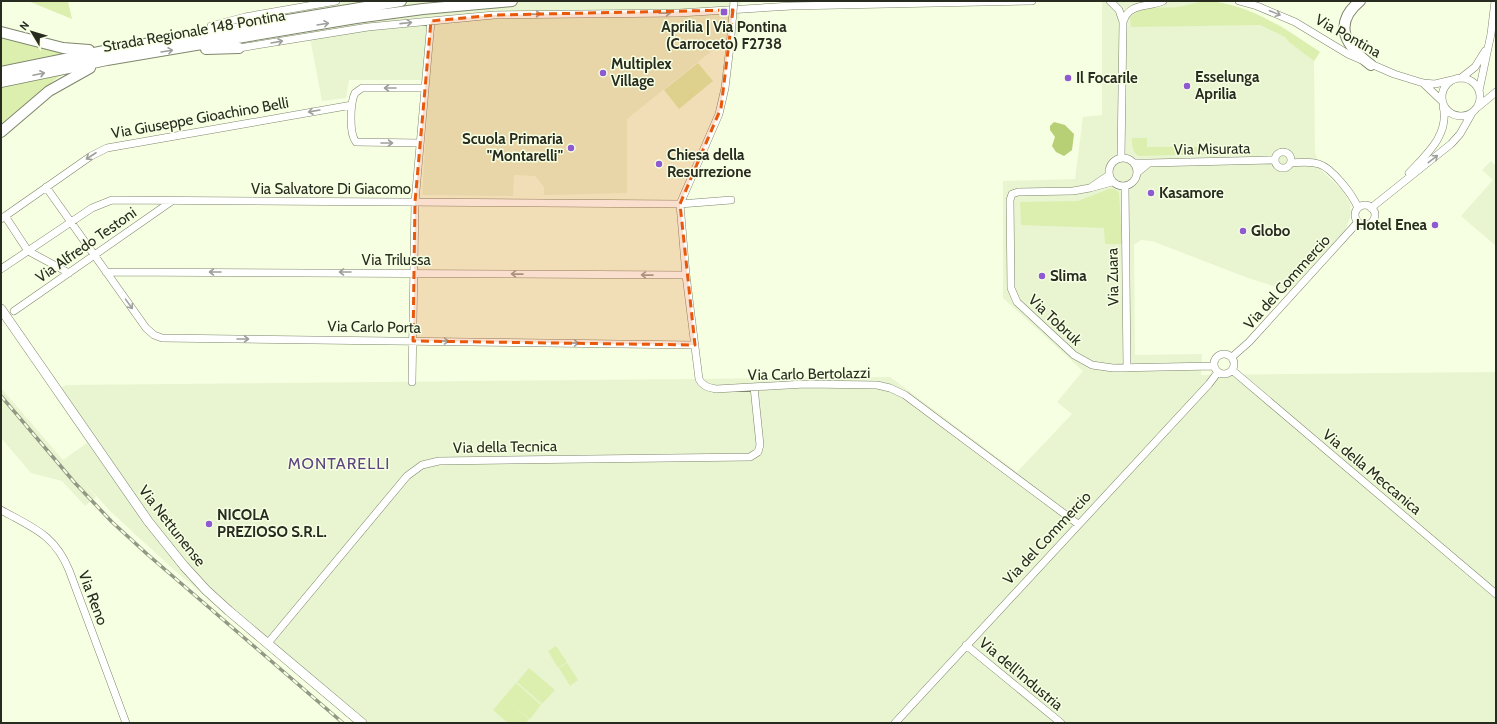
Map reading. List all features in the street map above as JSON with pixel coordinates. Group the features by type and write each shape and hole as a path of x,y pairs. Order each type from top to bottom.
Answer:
{"highway":[{"name":"Strada Regionale 148 Pontina","path":"1,72 109,50 401,1"},
{"name":"Strada Regionale 148 Pontina","path":"1,82 107,60 186,48 356,18 423,8 512,1"},
{"path":"1360,1 1347,17 1345,24 1345,36 1357,54 1371,65"},
{"path":"181,38 211,26"},
{"path":"1,32 63,48 109,50"},
{"path":"186,48 239,48"},
{"path":"1,132 56,87 81,72 107,60"}],"main road":[{"name":"Via Nettunense","path":"1,309 148,521 206,590 362,723"}],"street":[{"path":"211,26 309,3 336,1"},
{"path":"680,204 719,114 725,88 734,1"},
{"path":"239,48 368,27 494,15 679,13 792,6 1032,1"},
{"path":"1110,1 1119,10 1123,22 1121,158"},
{"path":"1123,22 1126,14 1135,8 1163,1"},
{"name":"Via Pontina","path":"1238,1 1257,6 1294,22 1343,52 1371,65 1423,83 1435,84 1452,80"},
{"path":"1371,208 1451,144 1460,134 1474,111 1480,97 1479,91 1491,34 1495,1"},
{"path":"412,382 415,202 430,21"},
{"path":"1391,192 1440,136 1445,121 1442,104 1444,87 1452,80 1461,78 1470,72 1480,61 1491,34"},
{"path":"1461,78 1473,82 1479,91"},
{"name":"Via Pontina","path":"1423,83 1442,104"},
{"path":"420,143 361,144 355,141 352,134 352,105 356,91 364,88 425,88"},
{"path":"1442,104 1450,113 1457,116 1465,116 1474,111 1496,92"},
{"name":"Via Giuseppe Gioachino Belli","path":"3,218 94,154 110,147 352,105"},
{"name":"Via Misurata","path":"1284,152 1290,157 1291,162 1288,167 1283,169 1276,165 1274,160 1278,153 1284,152"},
{"path":"1138,172 1134,163 1130,160 1121,158 1114,162 1111,178 1120,186 1125,187 1132,183 1138,172 1149,163"},
{"name":"Via Misurata","path":"1134,163 1274,160"},
{"name":"Via Misurata","path":"1291,162 1308,162 1323,166 1331,172 1352,197 1358,208"},
{"name":"Via Tobruk","path":"1111,178 1090,188 1073,191 1018,192 1012,194 1010,200 1011,290 1017,302 1078,359 1099,367 1216,369"},
{"name":"Via Carlo Porta","path":"46,187 148,330 160,338 695,345"},
{"name":"Via Zuara","path":"1125,187 1127,368"},
{"name":"Via Salvatore Di Giacomo","path":"1,269 94,206 108,201 680,204 731,200"},
{"name":"Via Alfredo Testoni","path":"14,311 172,201"},
{"name":"Via Carlo Bertolazzi","path":"680,204 686,275 699,379 703,385 716,390 805,384 877,385 895,390 905,395 1078,524"},
{"path":"1366,205 1371,208 1374,216 1371,222 1365,224 1358,222 1355,216 1358,208 1366,205"},
{"path":"3,218 28,251 69,273"},
{"name":"Via del Commercio","path":"1232,357 1249,342 1358,222"},
{"name":"Via Trilussa","path":"106,272 686,275"},
{"path":"1225,353 1232,357 1234,364 1232,370 1226,374 1216,369 1215,360 1220,354 1225,353"},
{"name":"Via del Commercio","path":"895,723 1209,384 1216,369"},
{"name":"Via della Meccanica","path":"1232,370 1496,594"},
{"name":"Via della Tecnica","path":"268,643 407,476 422,465 439,460 750,457 758,452 760,445 754,387"},
{"name":"Via Reno","path":"1,510 45,535 60,552 69,570 126,723"},
{"name":"Via dell'Industria","path":"966,645 1061,723"}],"highlighted area":[{"path":"733,10 721,108 680,204 695,345 413,341 415,202 431,21 494,15"}],"shaded area":[{"path":"28,1 68,1 72,19"},
{"path":"303,1 741,1 737,45 723,42 627,119 627,193 544,195 544,187 535,176 514,175 513,196 422,195 429,80 349,80 346,98 322,101"},
{"path":"1102,1 1211,1 1246,10 1281,26 1320,52 1314,61 1315,152 1320,169 1342,190 1350,203 1351,215 1345,231 1289,291 1248,278 1152,241 1141,240 1134,245 1135,355 1202,354 1201,375 1496,372 1496,723 355,723 172,568 109,510 81,479 96,497 85,506 62,481 31,473 1,438 1,388 63,460 87,443 53,393 66,385 890,377 1017,472 1072,414 1057,402 1083,371 1003,298 1003,181 1075,179 1083,117 1102,115"},
{"path":"1202,1 1218,2 1249,11 1293,34 1320,52 1314,61 1289,42 1285,37 1260,25 1131,27 1130,18 1140,10 1146,8 1180,7"},
{"path":"1,32 62,52 63,54 1,66"},
{"path":"698,63 713,81 679,109 664,90"},
{"path":"67,72 57,78 1,125 1,84"},
{"path":"1054,122 1065,125 1074,134 1072,150 1064,156 1056,152 1052,146 1055,137 1050,130 1050,126"},
{"path":"1132,138 1147,138 1147,147 1175,147 1175,155 1139,156 1134,151 1132,146"},
{"path":"1180,147 1209,147 1209,152 1201,155 1179,155"},
{"path":"1491,161 1496,166 1496,246 1461,216 1493,180 1482,170"},
{"path":"1109,189 1114,189 1119,192 1122,244 1105,244 1104,228 1021,225 1020,202 1078,201"},
{"path":"556,646 567,662 558,668 548,651"},
{"path":"567,663 578,680 570,686 559,668"},
{"path":"529,668 555,690 542,704 517,682"},
{"path":"516,683 541,705 530,719 504,697"},
{"path":"504,697 529,719 526,723 508,723 493,710"}],"railway":[{"path":"1,396 75,483 112,522 343,723"}],"place":[{"name":"Aprilia | Via Pontina (Carroceto) F2738","path":"724,12"},
{"name":"Multiplex Village","path":"603,73"},
{"name":"Il Focarile","path":"1068,78"},
{"name":"Esselunga Aprilia","path":"1187,86"},
{"name":"Scuola Primaria \"Montarelli\"","path":"571,148"},
{"name":"Chiesa della Resurrezione","path":"659,164"},
{"name":"Kasamore","path":"1151,193"},
{"name":"Hotel Enea","path":"1435,225"},
{"name":"Globo","path":"1243,231"},
{"name":"Slima","path":"1042,276"},
{"name":"NICOLA PREZIOSO S.R.L.","path":"209,524"}],"district":[{"name":"MONTARELLI","path":"339,463"}]}
